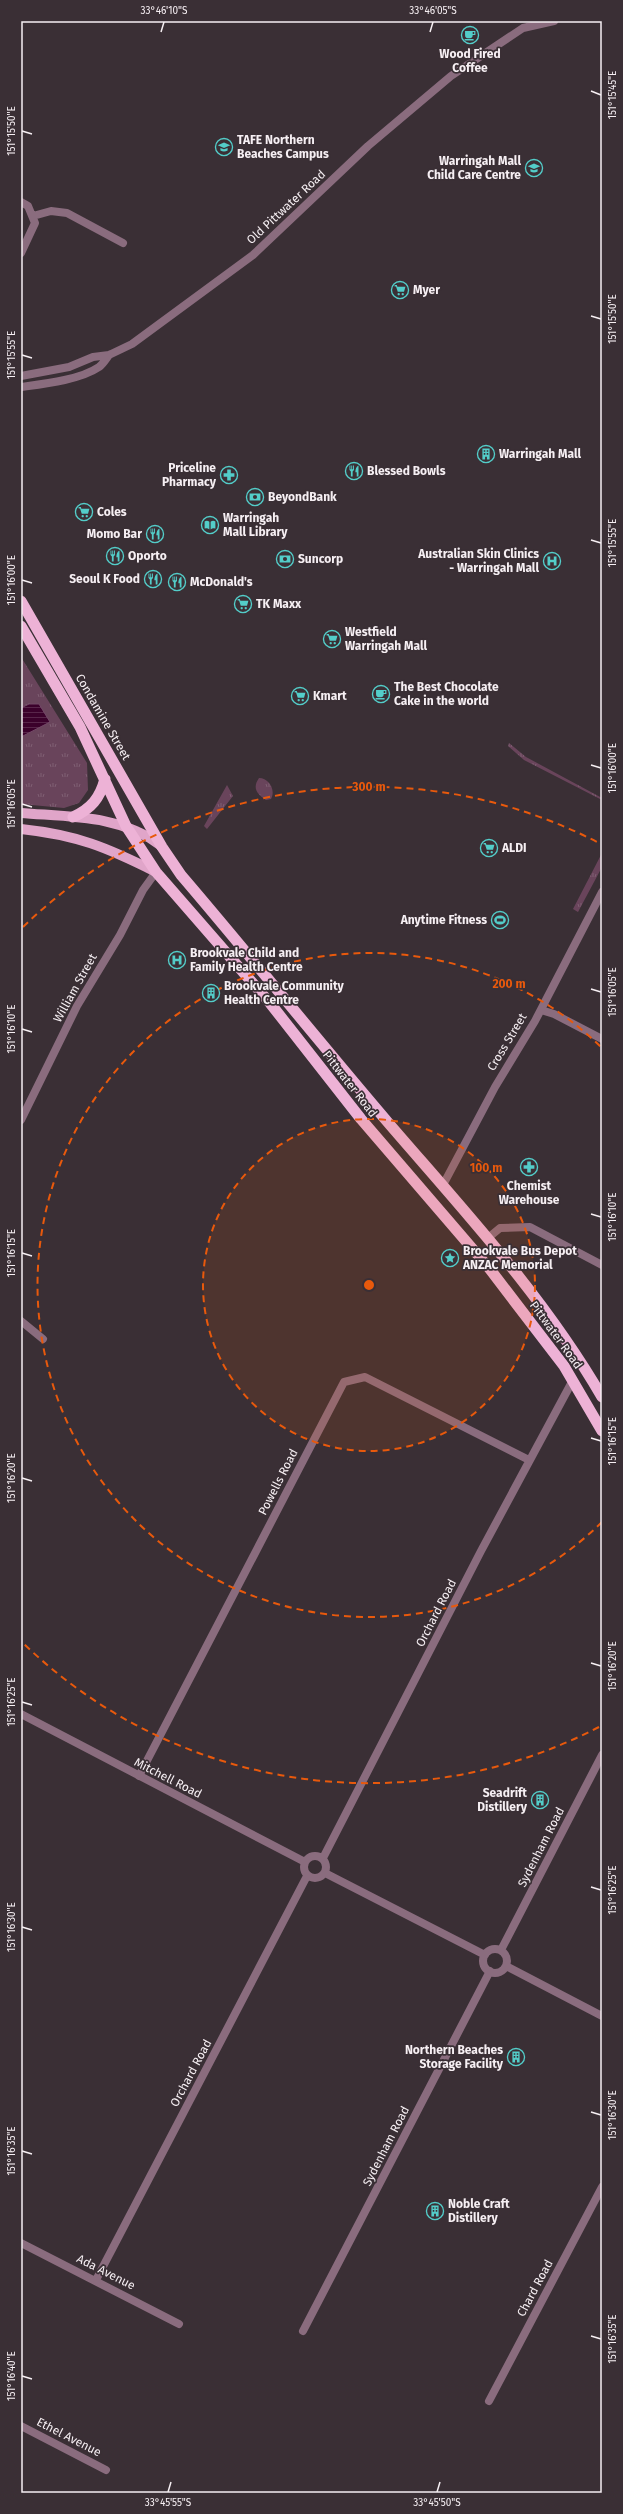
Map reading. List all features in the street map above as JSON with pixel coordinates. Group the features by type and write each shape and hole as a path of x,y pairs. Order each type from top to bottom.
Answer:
{"highway":[{"name":"Condamine Street","path":"21,601 162,847"},
{"name":"Condamine Street","path":"21,626 80,727 126,826 156,872"},
{"path":"73,817 92,805 102,790 105,779"},
{"name":"Pittwater Road","path":"162,847 181,875 488,1238 563,1334 602,1397"},
{"name":"Pittwater Road","path":"156,872 270,1003 361,1119 431,1203 489,1268 553,1350 573,1380 602,1432"},
{"name":"Cross Street","path":"431,1203 443,1185"}],"main road":[{"path":"21,813 73,817 126,826 146,834 162,847"},
{"name":"Pittwater Road","path":"21,829 67,835 92,842 156,872"}],"street":[{"name":"Old Pittwater Road","path":"21,376 69,367 93,357 109,355 132,344 247,259 373,142 451,76 523,28 554,21"},
{"path":"21,202 28,206 33,216 32,231 21,253"},
{"path":"33,216 51,211 67,213 123,243"},
{"name":"Old Pittwater Road","path":"21,387 43,384 84,373 99,367 109,355"},
{"name":"William Street","path":"21,1120 77,1006 143,890 156,872"},
{"name":"Cross Street","path":"443,1185 494,1087 541,1010 602,892"},
{"path":"541,1010 554,1014 602,1039"},
{"path":"488,1238 500,1228 530,1228 602,1265"},
{"path":"21,1322 43,1339"},
{"name":"Powells Road","path":"139,1776 344,1382 365,1377 529,1460"},
{"name":"Orchard Road","path":"322,1858 529,1460 573,1380"},
{"name":"Mitchell Road","path":"21,1714 305,1862"},
{"name":"Sydenham Road","path":"501,1950 602,1755"},
{"path":"313,1856 322,1858 326,1865 325,1873 317,1878 307,1876 304,1869 305,1862 313,1856"},
{"path":"325,1873 485,1955"},
{"name":"Orchard Road","path":"96,2280 307,1876"},
{"path":"492,1949 501,1950 507,1957 506,1966 498,1972 490,1971 484,1965 485,1955 492,1949"},
{"path":"506,1966 602,2016"},
{"name":"Sydenham Road","path":"303,2331 490,1971"},
{"name":"Chard Road","path":"489,2401 602,2187"},
{"name":"Ada Avenue","path":"21,2242 179,2324"},
{"name":"Ethel Avenue","path":"21,2426 106,2470"}],"green space":[{"path":"21,657 87,763 88,790 79,803 64,808 21,804"},
{"path":"509,743 526,757 602,798 602,800 524,760 508,746"},
{"path":"259,778 266,780 271,785 273,792 271,799 266,800 256,790 256,785"},
{"path":"227,785 233,796 207,829 204,826"},
{"path":"602,853 602,867 578,912 573,909"}],"shaded area":[{"path":"29,704 39,704 50,722 21,737 21,708"}],"place":[{"name":"Wood Fired Coffee","path":"470,35"},
{"name":"TAFE Northern Beaches Campus","path":"224,147"},
{"name":"Warringah Mall Child Care Centre","path":"534,168"},
{"name":"Myer","path":"400,290"},
{"name":"Warringah Mall","path":"486,454"},
{"name":"Blessed Bowls","path":"354,471"},
{"name":"Priceline Pharmacy","path":"229,475"},
{"name":"BeyondBank","path":"255,497"},
{"name":"Coles","path":"84,512"},
{"name":"Warringah Mall Library","path":"210,525"},
{"name":"Momo Bar","path":"155,534"},
{"name":"Oporto","path":"115,556"},
{"name":"Suncorp","path":"285,559"},
{"name":"Australian Skin Clinics - Warringah Mall","path":"552,561"},
{"name":"Seoul K Food","path":"153,579"},
{"name":"McDonald's","path":"177,582"},
{"name":"TK Maxx","path":"243,604"},
{"name":"Westfield Warringah Mall","path":"332,639"},
{"name":"The Best Chocolate Cake in the world","path":"381,694"},
{"name":"Kmart","path":"300,696"},
{"name":"ALDI","path":"489,848"},
{"name":"Anytime Fitness","path":"500,920"},
{"name":"Brookvale Child and Family Health Centre","path":"177,960"},
{"name":"Brookvale Community Health Centre","path":"211,993"},
{"name":"Chemist Warehouse","path":"529,1167"},
{"name":"Brookvale Bus Depot ANZAC Memorial","path":"450,1258"},
{"name":"Seadrift Distillery","path":"540,1800"},
{"name":"Northern Beaches Storage Facility","path":"516,2057"},
{"name":"Noble Craft Distillery","path":"435,2211"}]}
